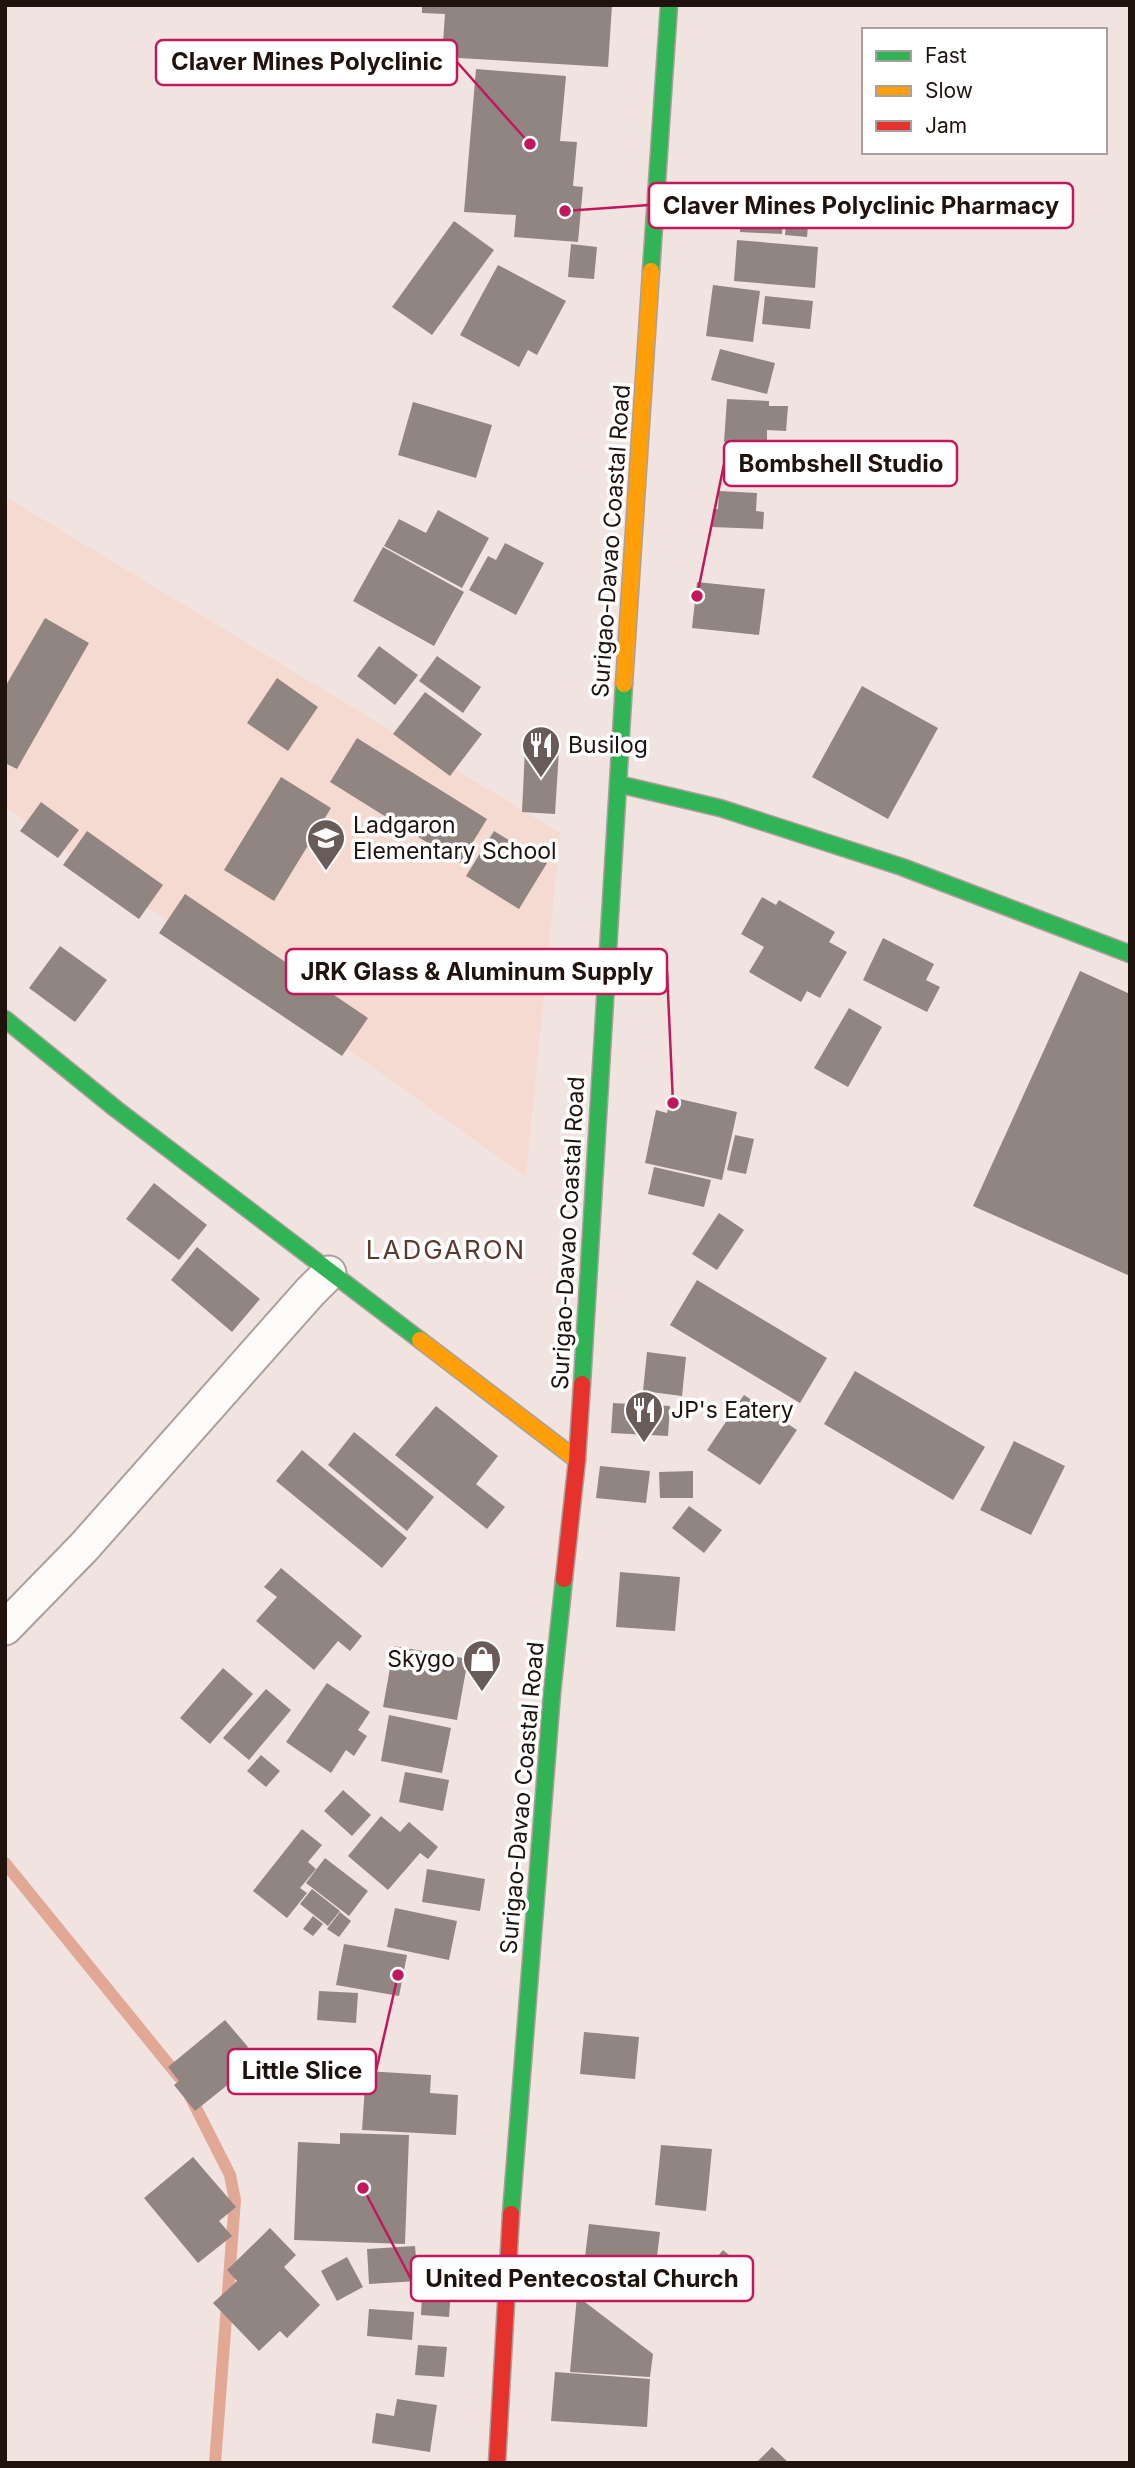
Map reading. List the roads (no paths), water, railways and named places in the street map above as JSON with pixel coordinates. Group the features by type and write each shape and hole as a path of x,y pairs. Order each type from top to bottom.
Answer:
{"main road":[{"name":"Surigao-Davao Coastal Road","path":"497,2463 507,2270 552,1693 577,1460 668,5"},
{"path":"618,784 720,808 902,867 1130,954"},
{"path":"5,1019 116,1109 577,1460"}],"street":[{"path":"5,1628 83,1547 310,1292 330,1273"}],"waterway":[{"path":"5,1863 179,2077"},
{"path":"190,2096 230,2175 235,2200 215,2463"}],"place":[{"name":"Claver Mines Polyclinic","path":"530,144"},
{"name":"Claver Mines Polyclinic Pharmacy","path":"565,211"},
{"name":"Bombshell Studio","path":"697,596"},
{"name":"Busilog","path":"541,779"},
{"name":"Ladgaron Elementary School","path":"326,872"},
{"name":"JRK Glass & Aluminum Supply","path":"673,1103"},
{"name":"JP's Eatery","path":"644,1444"},
{"name":"Skygo","path":"482,1693"},
{"name":"Little Slice","path":"398,1975"},
{"name":"United Pentecostal Church","path":"363,2188"}],"district":[{"name":"LADGARON","path":"446,1250"}]}
